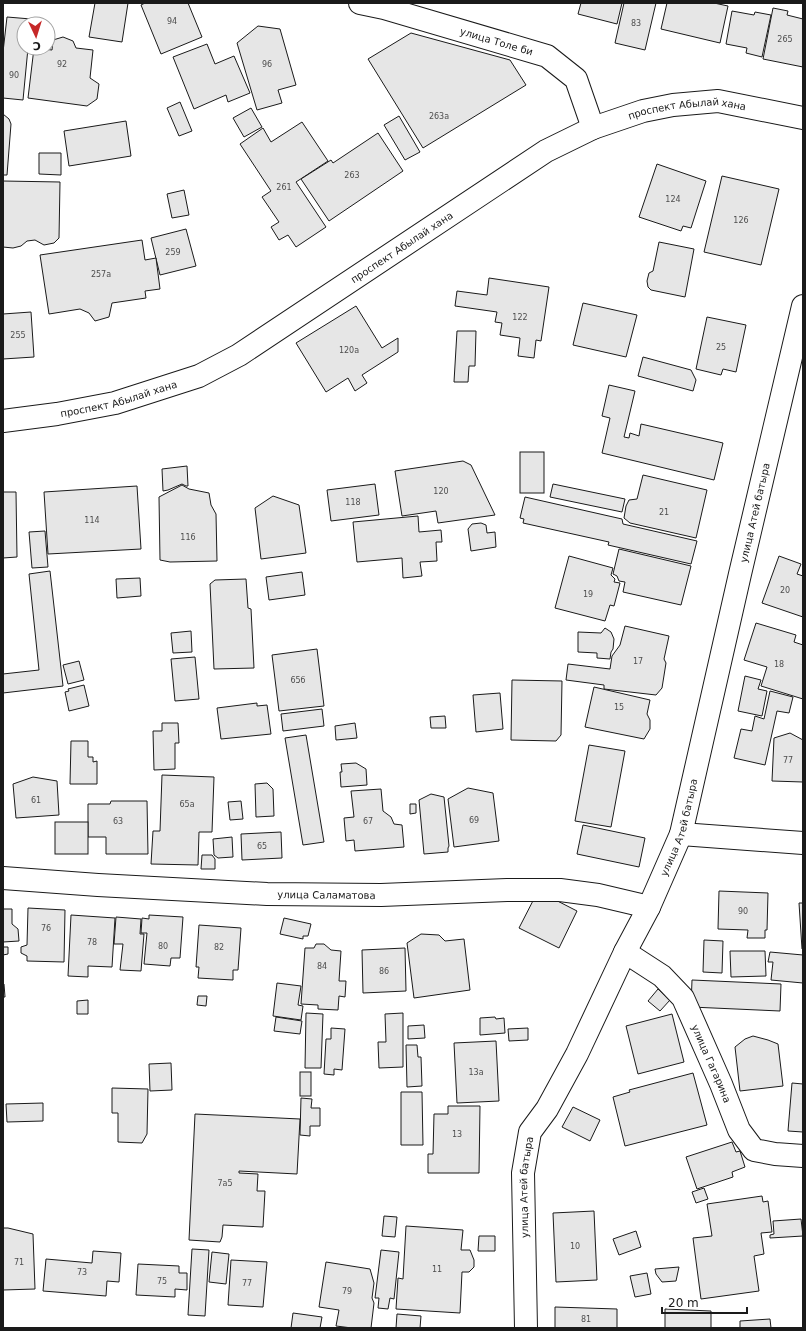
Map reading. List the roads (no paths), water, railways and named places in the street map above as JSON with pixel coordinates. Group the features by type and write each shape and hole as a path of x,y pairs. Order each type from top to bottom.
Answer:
{"street":[{"name":"улица Толе би","path":"360,3 384,8 548,56 576,80 593,128"},
{"name":"проспект Абылай хана","path":"3,421 57,414 115,403 199,376 239,355 546,151 593,128 650,109 672,104 718,101 803,118"},
{"name":"улица Атей батыра","path":"526,1328 523,1173 530,1132 547,1109 577,1054 625,952 649,907 681,834 803,306"},
{"path":"681,834 803,843"},
{"name":"улица Саламатова","path":"3,878 98,885 268,894 381,895 507,890 560,890 598,895 649,907"},
{"name":"улица Гагарина","path":"625,952 662,976 683,998 721,1084 739,1130 754,1150 775,1154 803,1156"}]}
